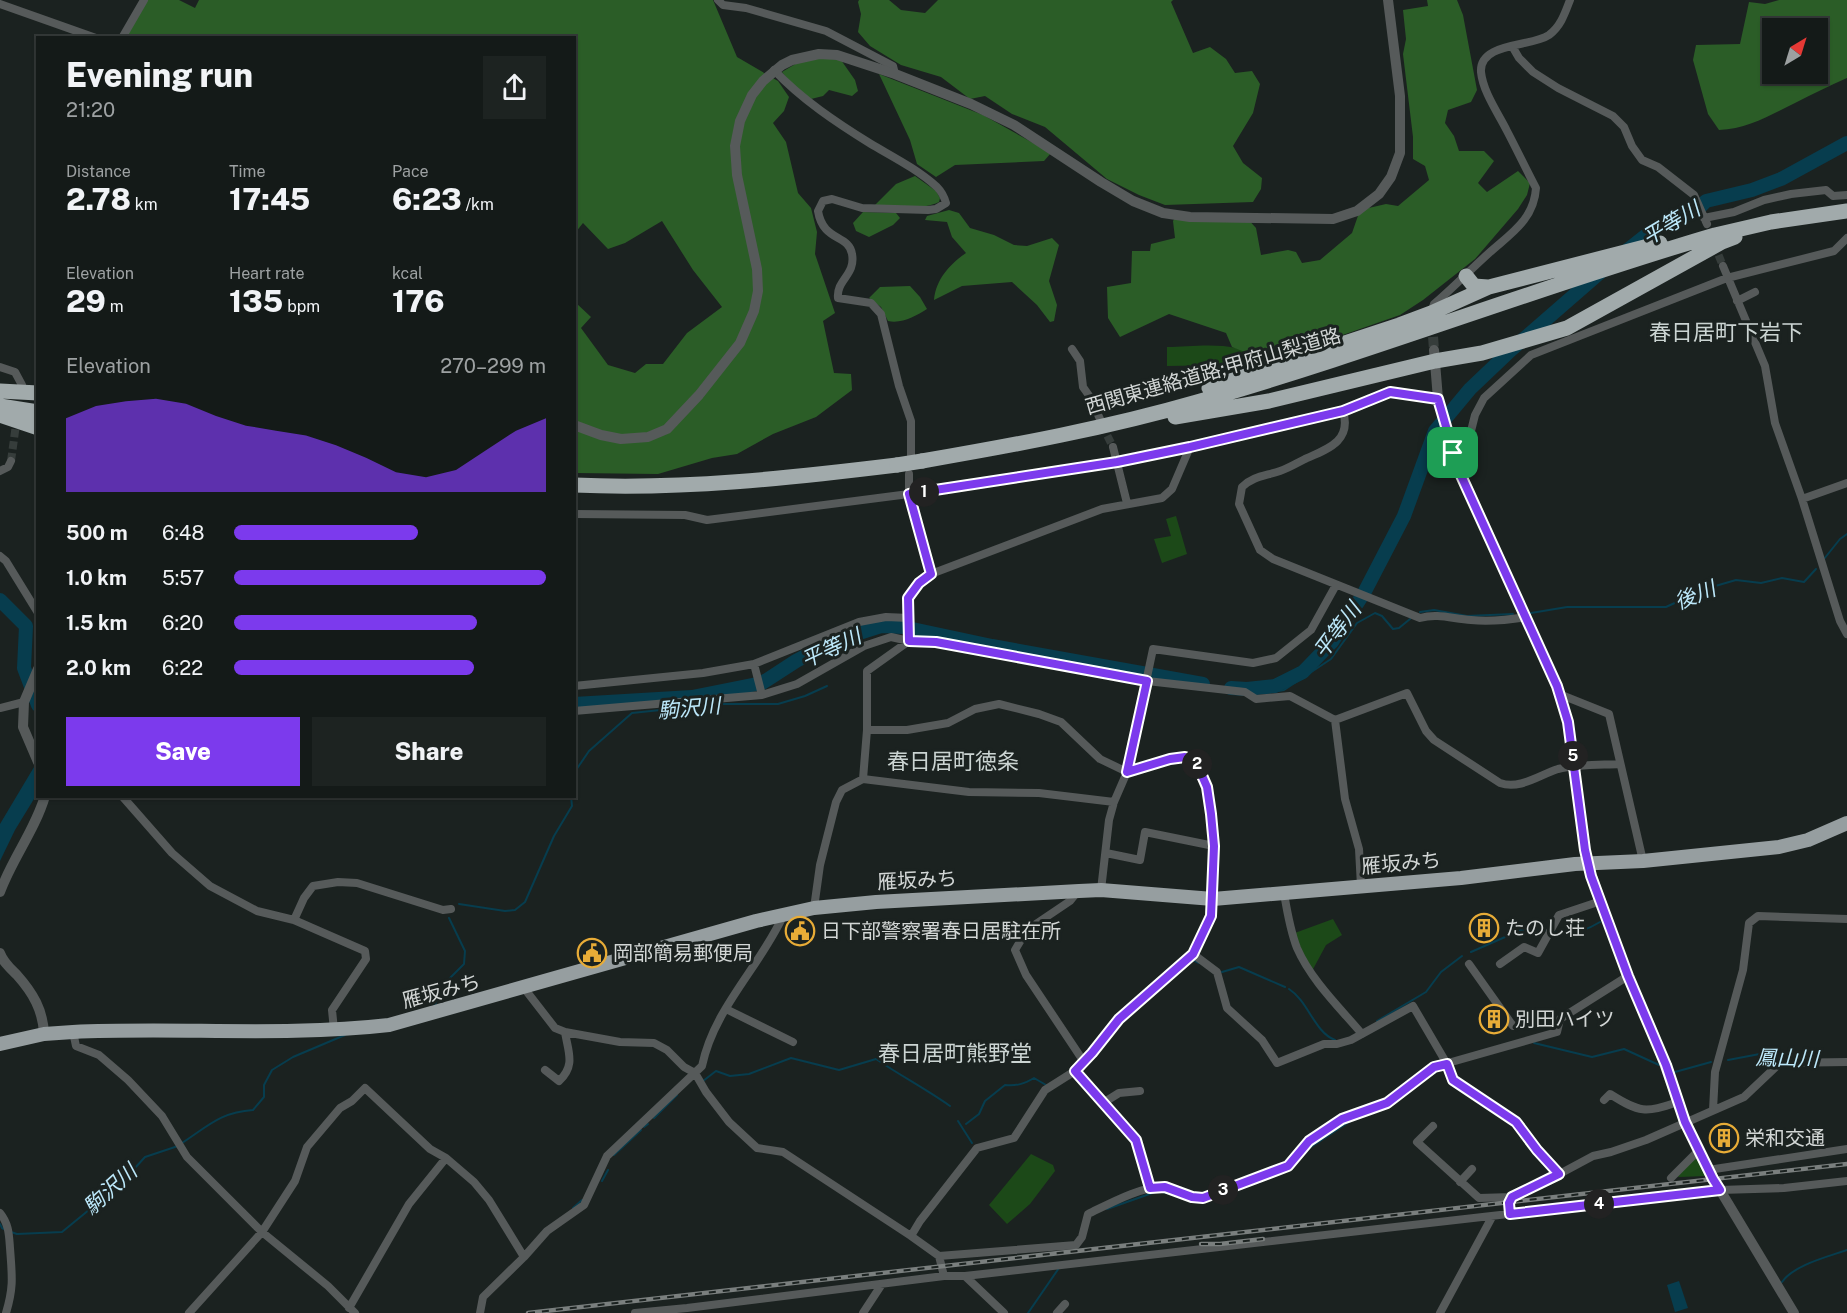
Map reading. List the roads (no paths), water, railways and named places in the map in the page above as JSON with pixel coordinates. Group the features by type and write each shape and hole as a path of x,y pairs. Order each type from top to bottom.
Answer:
{"highway":[{"name":"西関東連絡道路;甲府山梨道路","path":"576,485 665,486 903,470 917,459 1059,436 1104,422 1195,402 1286,376 1658,253 1743,229 1840,211"},
{"path":"1059,436 1101,432 1269,401 1435,356 1482,353 1567,328 1722,242 1804,216"},
{"path":"1104,422 1431,316 1489,287 1672,240 1743,229"},
{"path":"1466,276 1474,286 1489,287"},
{"path":"0,391 36,393"},
{"path":"0,406 36,412"},
{"path":"0,415 36,427"},
{"path":"576,491 665,486"},
{"name":"雁坂みち","path":"0,1044 44,1034 73,1032 334,1030 388,1025 784,914 814,908 876,902 1079,891 1213,898 1284,893 1461,878 1587,863 1644,861 1779,847 1808,840 1847,823"}],"street":[{"path":"123,36 144,0"},
{"path":"718,0 723,5 746,8 826,31 893,66 895,74"},
{"path":"576,426 601,435 621,439 648,437 667,429 699,395 740,343 754,310 758,291 757,269 737,175 735,146 740,122 752,95 774,70 792,60 819,54 858,60 971,104 1014,125 1101,182 1149,209 1190,217 1334,219 1357,211 1379,194 1391,177 1400,153 1400,96 1388,0"},
{"path":"1431,316 1434,304 1516,231 1532,209 1535,200 1536,188 1489,96 1481,73 1484,62 1492,52 1547,36 1561,23 1570,0"},
{"path":"0,4 90,36"},
{"path":"1512,46 1519,58 1533,72 1558,88 1613,116 1624,127 1632,146 1642,160 1658,167 1694,195 1705,221 1764,200 1791,194 1826,190 1833,196 1847,195"},
{"path":"774,70 792,89 868,142 915,170 939,188 944,195 946,203 936,209 862,208 832,199 823,201 818,211 822,225 828,232 844,241 852,254 852,271 839,288 838,298 871,303 881,314 898,386 911,421 917,459"},
{"path":"1453,453 1470,435 1475,415 1484,398 1531,355 1727,278 1834,250 1847,238"},
{"path":"1723,266 1765,366 1775,423 1802,499 1837,611 1847,634"},
{"path":"1737,301 1755,292"},
{"path":"1072,349 1080,361 1083,387 1104,422"},
{"path":"1435,356 1438,399 1453,453 1527,617 1559,694 1568,722 1587,863 1628,976 1652,1030 1685,1122 1708,1170 1794,1313"},
{"path":"0,367 15,372 22,385"},
{"path":"576,514 684,515 707,520 909,494 1117,462 1190,447 1343,411 1390,392 1438,399"},
{"path":"1343,411 1345,425 1343,433 1335,444 1281,471 1255,477 1242,487 1239,504 1260,550 1268,557 1420,618 1434,615 1493,621 1527,617"},
{"path":"1113,447 1127,503"},
{"path":"909,638 908,598 919,583 931,574 1102,509 1162,498 1172,489 1190,447"},
{"path":"0,471 8,467 11,461"},
{"path":"903,470 931,574"},
{"path":"1802,499 1847,483"},
{"path":"0,556 6,561 36,610"},
{"path":"1101,891 1107,854 1109,820 1127,772 1153,649 1253,663 1276,658 1311,630 1340,586"},
{"path":"576,686 703,673 754,664 860,622 886,617 909,618"},
{"path":"576,711 762,695 797,684 864,646 891,637 936,642 1147,681 1245,692 1256,699 1290,696 1335,720 1407,693 1426,731 1434,740 1500,783 1509,786 1558,770 1620,764"},
{"path":"863,779 867,730 867,671 909,638"},
{"path":"754,664 762,695"},
{"path":"36,674 24,702 23,728 36,757"},
{"path":"1559,694 1609,714 1644,861"},
{"path":"0,708 24,702"},
{"path":"867,730 908,730 948,723 975,709 999,704 1061,722 1100,759 1127,772 1170,759 1185,757 1197,764 1207,787 1214,846 1211,916 1193,954 1119,1019 1075,1071 1045,1090 1014,1138 977,1148 920,1221 912,1236"},
{"path":"1335,720 1345,799 1359,849 1361,886"},
{"path":"814,908 820,866 836,802 842,790 863,779 969,792 1039,793 1114,802"},
{"path":"0,892 16,854 40,814 44,798"},
{"path":"124,798 172,853 210,886 257,911 294,921 364,951 366,959 332,1010 334,1030"},
{"path":"1107,854 1140,860 1145,832 1214,846"},
{"path":"294,921 304,898 313,886 338,882 357,883 443,910 451,909"},
{"path":"1079,891 1070,901 1027,930 1015,950 1026,975 1084,1062"},
{"path":"1284,893 1291,930 1297,948 1309,970 1362,1034"},
{"path":"1500,964 1524,947 1538,953 1559,915 1601,901"},
{"path":"480,1313 483,1297 547,1231 584,1205 608,1156 702,1066 706,1045 717,1021 762,953 784,914"},
{"path":"1713,1110 1715,1072 1743,970 1749,923 1758,916 1847,919"},
{"path":"0,953 3,960 37,1001 44,1034"},
{"path":"1193,954 1217,972 1227,1008 1262,1040 1277,1063 1324,1044 1337,1044 1362,1034 1413,1006 1447,1064 1453,1080 1516,1122 1559,1174"},
{"path":"1469,964 1513,1026 1559,1023"},
{"path":"940,1258 1076,1245 1082,1237 1088,1214 1150,1188 1165,1187 1192,1197 1203,1198 1288,1166 1309,1141 1342,1119 1387,1103 1434,1067 1557,1032 1560,1019 1628,976"},
{"path":"524,988 555,1028 565,1032 620,1042 654,1043 667,1050 684,1067 694,1073 729,1122 758,1148 783,1152 912,1236 940,1258 944,1276"},
{"path":"726,1009 793,1042"},
{"path":"73,1032 76,1046 99,1055 128,1080 162,1116 188,1157 262,1232 328,1286 352,1310 409,1204 446,1158"},
{"path":"544,1070 559,1081 568,1072 570,1062 565,1032"},
{"path":"1432,1126 1417,1142 1460,1182 1479,1198 1512,1197 1593,1156 1646,1140 1744,1097 1780,1063 1847,1062"},
{"path":"1075,1071 1136,1140 1150,1188"},
{"path":"189,1313 262,1232 295,1181 307,1147 340,1108 352,1101 364,1088 430,1149 446,1158 474,1182 489,1200 524,1257"},
{"path":"1103,1103 1119,1093 1140,1091"},
{"path":"1604,1100 1610,1094 1627,1106 1642,1111 1678,1102"},
{"path":"1708,1170 1847,1149"},
{"path":"1671,1178 1699,1150"},
{"path":"1460,1182 1472,1169"},
{"path":"634,1313 690,1311 944,1276 965,1276 1720,1190 1784,1188 1847,1181"},
{"path":"1510,1214 1509,1203 1512,1197"},
{"path":"0,1213 8,1227 13,1273 11,1296 6,1313"},
{"path":"1440,1313 1492,1217"},
{"path":"965,1276 1004,1313"},
{"path":"863,1313 882,1284"},
{"path":"1057,1313 1065,1304"}],"water":[{"path":"36,764 36,796 15,830 0,861 0,824"},
{"path":"1679,1281 1688,1308 1675,1312 1667,1285"}],"waterway":[{"name":"平等川","path":"1625,252 1649,233 1671,220 1696,211 1706,201 1752,190 1781,179 1847,143"},
{"name":"平等川","path":"1231,688 1275,686 1303,672 1332,642 1364,593 1404,516 1435,431 1470,389 1603,270"},
{"name":"後川","path":"1824,559 1847,534"},
{"name":"後川","path":"1531,613 1567,607 1666,607 1705,589 1736,580 1761,583 1782,578 1804,582 1816,569"},
{"path":"0,600 26,626 24,668 36,700"},
{"name":"後川","path":"1420,612 1434,610 1467,616 1513,614"},
{"name":"後川","path":"1253,692 1266,693 1284,690 1331,659 1357,623 1375,613 1382,616 1393,629 1399,628 1410,619"},
{"name":"平等川","path":"576,704 692,697 762,683 796,661 834,641 881,626 903,627 992,646 1203,684"},
{"name":"駒沢川","path":"576,770 589,751 632,713 718,704 778,704 805,696 827,686"},
{"name":"駒沢川","path":"459,904 505,911 515,910 525,902 554,836 572,806 571,798"},
{"name":"駒沢川","path":"434,1006 448,980 464,964 465,951 449,918"},
{"path":"1554,932 1578,932 1600,922"},
{"path":"1471,952 1521,930 1547,931"},
{"path":"1377,1021 1426,992 1441,972 1462,956"},
{"path":"1188,964 1193,960 1199,963"},
{"path":"1222,972 1239,967 1285,987"},
{"path":"1289,989 1296,994 1322,1031 1335,1040"},
{"name":"駒沢川","path":"182,1143 223,1117 253,1110 264,1097 264,1085 272,1070 293,1057 345,1035"},
{"name":"鳳山川","path":"1534,1043 1592,1057 1624,1049 1659,1065"},
{"name":"鳳山川","path":"1728,1060 1765,1053 1778,1061"},
{"path":"703,1081 716,1071 730,1076 749,1074 791,1058 839,1070 876,1059 950,1106"},
{"name":"鳳山川","path":"1675,1072 1711,1062"},
{"name":"鳳山川","path":"1388,1106 1440,1069"},
{"path":"966,1124 979,1114 985,1101 1005,1085 1020,1084 1034,1078 1046,1085"},
{"path":"654,1118 677,1095"},
{"name":"鳳山川","path":"1291,1168 1308,1149 1352,1120"},
{"path":"958,1121 972,1143"},
{"path":"644,1127 648,1124"},
{"path":"614,1155 641,1130"},
{"name":"駒沢川","path":"11,1232 17,1234 62,1232 95,1205 106,1192 124,1180 145,1157 178,1146"},
{"path":"602,1181 608,1170"},
{"name":"鳳山川","path":"1107,1209 1158,1191 1188,1198"},
{"path":"573,1208 582,1200"},
{"name":"駒沢川","path":"0,1224 6,1230"},
{"path":"1782,1282 1803,1266 1847,1250"},
{"name":"鳳山川","path":"1028,1313 1059,1268"}],"tunnel":[{"path":"1714,244 1723,266"},
{"path":"1432,322 1434,350"},
{"path":"11,461 17,417"},
{"path":"1102,425 1113,447"}],"railway":[{"path":"528,1313 1847,1164"},
{"path":"1201,1244 1263,1239"}],"place":[{"name":"たのし荘","path":"1484,928"},
{"name":"日下部警察署春日居駐在所","path":"800,931"},
{"name":"岡部簡易郵便局","path":"592,953"},
{"name":"別田ハイツ","path":"1494,1019"},
{"name":"栄和交通","path":"1724,1138"}],"district":[{"name":"春日居町下岩下","path":"1726,332"},
{"name":"春日居町徳条","path":"953,761"},
{"name":"春日居町熊野堂","path":"955,1053"}]}
